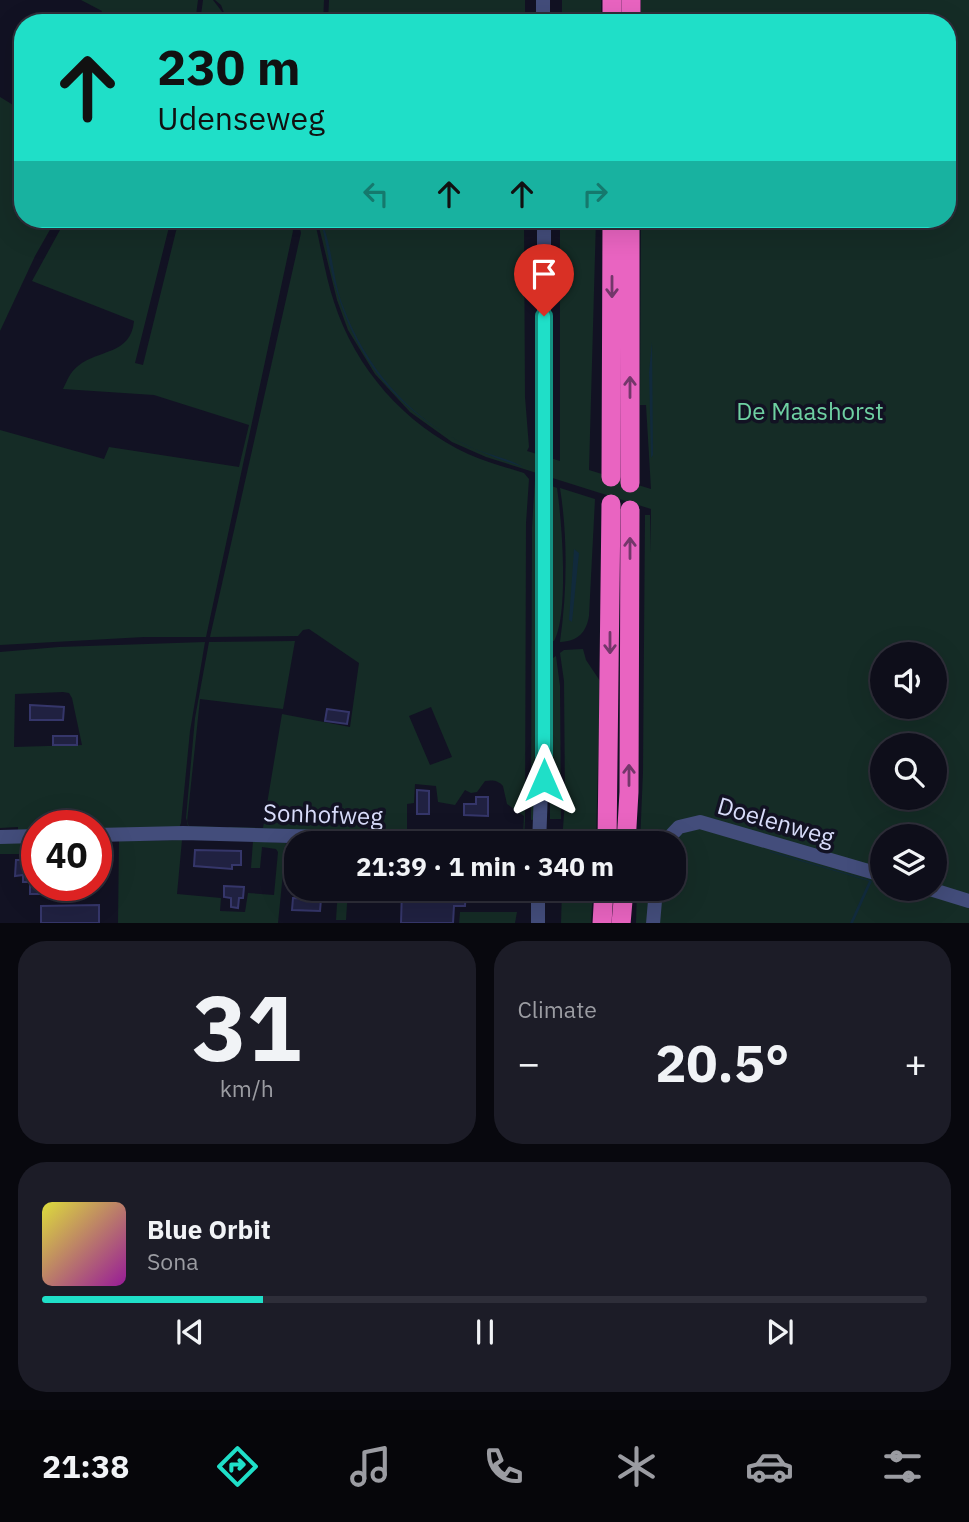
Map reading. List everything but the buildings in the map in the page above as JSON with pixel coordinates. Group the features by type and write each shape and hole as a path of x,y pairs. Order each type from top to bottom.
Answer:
{"highway":[{"path":"612,228 621,480 630,228"},
{"path":"608,831 620,507 629,792 627,831"},
{"path":"602,923 603,901"},
{"path":"621,923 623,901"}],"street":[{"path":"544,228 544,780 547,792 548,831"},
{"path":"539,831 544,780"},
{"name":"Doelenweg","path":"675,831 679,827 699,822 870,872"},
{"name":"Sonhofweg","path":"112,835 184,833 284,836"},
{"path":"0,837 21,836"},
{"path":"947,894 969,901"},
{"path":"539,901 540,906"},
{"path":"538,923 541,901"},
{"path":"653,923 655,901"}],"green space":[{"path":"81,0 198,0 196,14 100,14 102,11"},
{"path":"203,0 213,0 223,14 201,14"},
{"path":"215,0 324,0 323,14 224,14 221,5"},
{"path":"329,0 525,0 525,14 328,14"},
{"path":"562,0 601,0 601,14 562,14"},
{"name":"De Maashorst","path":"641,0 969,0 969,923 636,923 637,901 686,901 686,831 641,831 645,515 650,515 651,553 651,509 486,457 452,442 410,412 375,374 348,330 337,300 319,228 524,228 527,451 560,461 560,228 596,228 589,470 651,489 646,405 640,405 641,228 956,228 956,14 641,14"},
{"path":"0,97 14,106 14,228 51,228 0,331"},
{"path":"61,228 169,228 135,363 143,365 177,228 292,228 206,637 144,637 0,645 0,430 104,459 109,447 239,467 249,425 154,395 63,389 78,366 113,350 127,340 134,321 32,281"},
{"path":"300,228 316,228 331,292 343,326 355,350 385,392 403,411 445,442 475,457 524,473 529,479 526,523 524,831 524,816 507,804 503,786 492,781 485,781 477,792 465,790 455,805 438,802 436,786 415,784 414,803 407,804 407,831 231,830 228,827 263,828 282,714 350,727 359,663 309,629 303,630 298,636 210,637 301,233","holes":["431,707 452,757 430,765 409,716"]},
{"path":"535,480 539,482 537,819 531,820 532,527"},
{"path":"549,485 557,488 563,567 562,610 554,641 549,641"},
{"path":"560,488 595,499 588,622 576,638 560,642 566,565"},
{"path":"295,641 283,709 200,699 187,821 195,718 209,642"},
{"path":"205,642 190,731 179,828 112,830 112,810 21,810 21,832 18,832 18,827 0,828 0,652 59,647","holes":["63,692 69,693 82,745 14,747 15,694"]},
{"path":"583,649 586,660 600,681 596,831 563,831 564,681 560,653 564,650"},
{"path":"556,656 560,686 561,819 550,819 550,660"},
{"path":"189,826 221,827 218,830"},
{"path":"21,839 21,854 0,854 0,840"},
{"path":"182,840 177,894 221,898 220,911 245,912 248,893 274,895 278,852 276,849 262,847 260,868 251,868 253,841 284,843 278,923 118,923 119,841"},
{"path":"337,901 347,901 346,920 336,920"},
{"path":"562,901 592,901 591,923 561,923"},
{"path":"460,912 517,912 515,923 459,923"}],"water":[{"path":"322,228 328,239 339,296 363,349 390,387 422,417 406,405 384,382 365,356 350,326 337,292"},
{"path":"652,342 653,455 651,458 649,372"},
{"path":"481,451 509,461 523,467 489,455"},
{"path":"574,549 579,553 572,622 569,620"},
{"path":"770,852 870,880 853,923 850,923 869,881"}],"route":[{"path":"544,316 544,780"}]}
